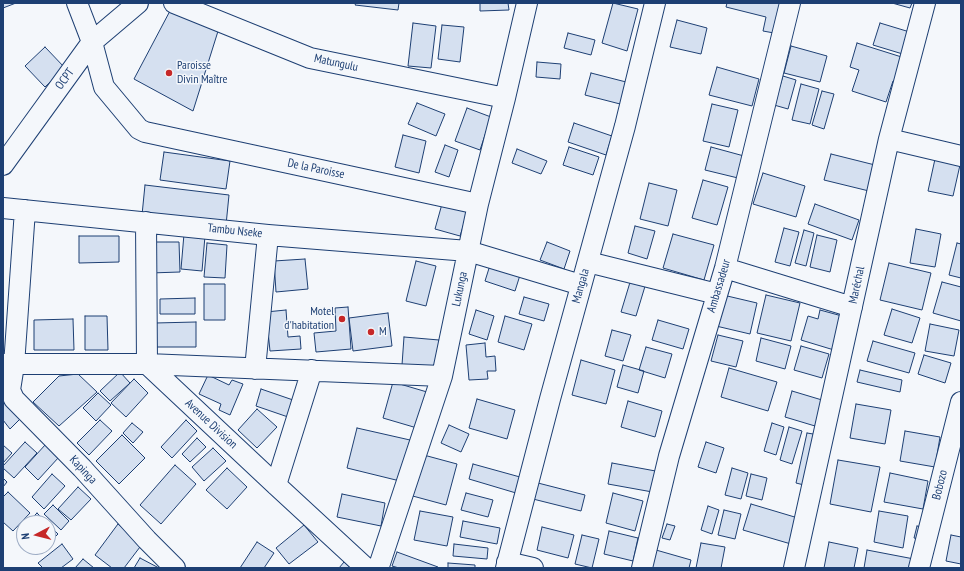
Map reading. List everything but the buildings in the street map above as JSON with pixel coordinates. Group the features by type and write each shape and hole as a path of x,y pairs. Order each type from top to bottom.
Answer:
{"street":[{"name":"De la Paroisse","path":"77,3 92,42 104,87 139,129 153,135 478,204"},
{"name":"OCPT","path":"3,165 92,42 138,3"},
{"name":"Matungulu","path":"174,3 310,58 505,98"},
{"name":"Lukunga","path":"375,568 379,566 442,376 478,204 527,3"},
{"name":"Mangala","path":"507,565 624,126 655,3"},
{"name":"Ambassadeur","path":"642,568 669,456 725,268 790,3"},
{"name":"Maréchal","path":"794,568 889,139 926,3"},
{"path":"889,139 961,156"},
{"name":"Tambu Nseke","path":"3,208 268,235 468,251 581,285"},
{"name":"Kapinga","path":"26,210 9,365 10,390 14,399 82,468 147,540 175,568"},
{"path":"146,222 147,364"},
{"path":"255,369 268,235"},
{"path":"588,262 717,294"},
{"path":"725,268 852,307"},
{"path":"9,365 147,364 442,376"},
{"name":"Avenue Division","path":"147,364 276,485 368,568"},
{"path":"276,485 312,370"},
{"name":"Bobozo","path":"919,568 961,402"},
{"path":"507,565 533,568"}],"place":[{"name":"Paroisse Divin Maître","path":"169,73"},
{"name":"Motel d'habitation","path":"342,319"},
{"name":"M","path":"371,332"}]}
